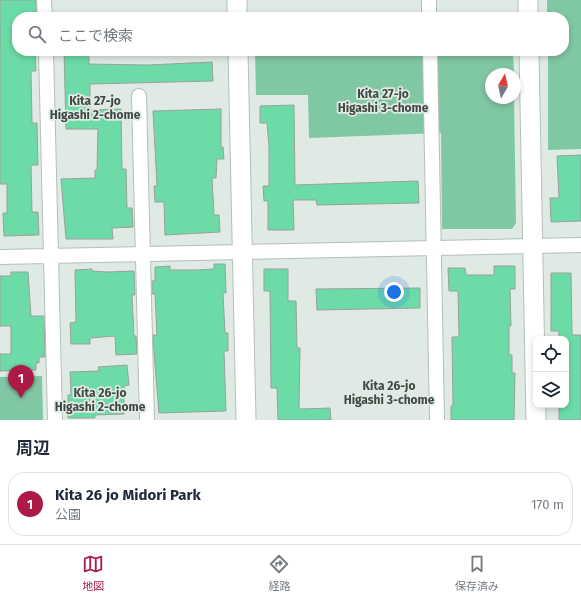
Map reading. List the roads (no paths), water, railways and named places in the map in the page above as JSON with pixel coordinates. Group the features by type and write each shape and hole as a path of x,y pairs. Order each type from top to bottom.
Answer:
{"street":[{"path":"44,0 45,12"},
{"path":"237,0 237,12"},
{"path":"429,0 429,12"},
{"path":"528,0 528,12"},
{"path":"46,56 55,420"},
{"path":"238,56 244,252 246,420"},
{"path":"430,56 437,420"},
{"path":"529,56 534,246 536,420"},
{"path":"140,96 147,420"},
{"path":"0,258 581,245"}],"place":[{"name":"Kita 26 jo Midori Park","path":"21,398"}],"district":[{"name":"Kita 27-jo Higashi 3-chome","path":"383,101"},
{"name":"Kita 27-jo Higashi 2-chome","path":"95,108"},
{"name":"Kita 26-jo Higashi 3-chome","path":"389,393"},
{"name":"Kita 26-jo Higashi 2-chome","path":"100,400"}]}
